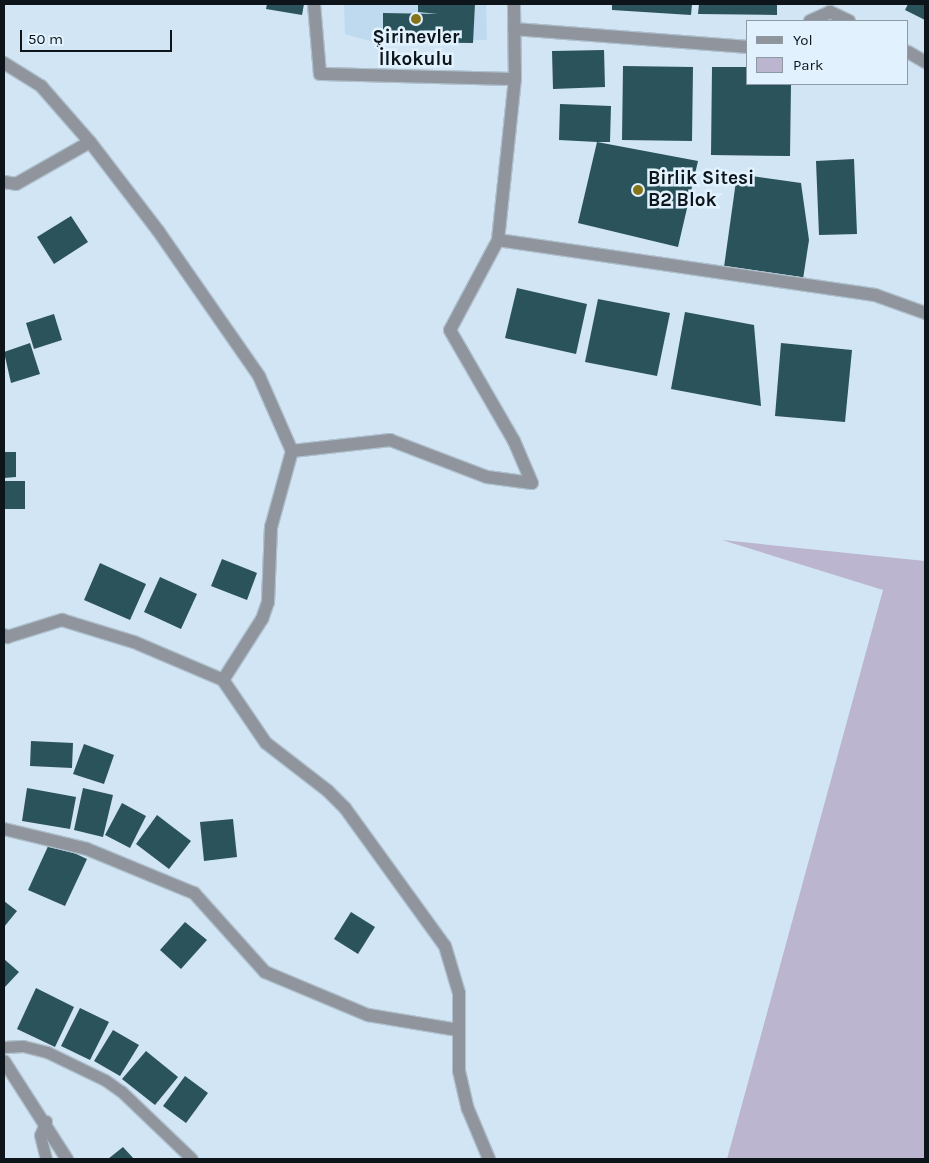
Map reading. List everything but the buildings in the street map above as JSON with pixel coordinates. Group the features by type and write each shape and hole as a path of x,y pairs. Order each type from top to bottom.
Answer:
{"street":[{"path":"314,4 320,74 515,79"},
{"path":"292,451 390,440 487,477 532,484 514,441 450,330 498,240 515,79 514,4"},
{"path":"812,20 830,8 847,20"},
{"path":"514,29 746,47"},
{"path":"909,53 925,62"},
{"path":"4,63 41,86 90,142 159,232 259,376 292,451 271,527 268,602 262,619 223,680"},
{"path":"4,182 16,184 90,142"},
{"path":"498,240 875,295 925,313"},
{"path":"4,635 7,637 62,620 134,642 223,680 266,743 328,791 345,808 435,932 454,967 459,993 459,1071 468,1109 489,1159"},
{"path":"4,830 87,849 194,893 265,972 368,1015 458,1030"},
{"path":"4,1061 46,1121 67,1159"}],"lane":[{"path":"4,1047 23,1046 47,1052 105,1080 121,1091 192,1159"},
{"path":"46,1121 40,1135 46,1159"}],"shaded area":[{"name":"Şirinevler İlkokulu","path":"344,4 486,4 487,40 373,42 345,34"}],"green space":[{"path":"722,540 925,561 925,1159 727,1159 883,590"}],"place":[{"name":"Şirinevler İlkokulu","path":"416,19"},
{"name":"Birlik Sitesi B2 Blok","path":"638,190"}]}
